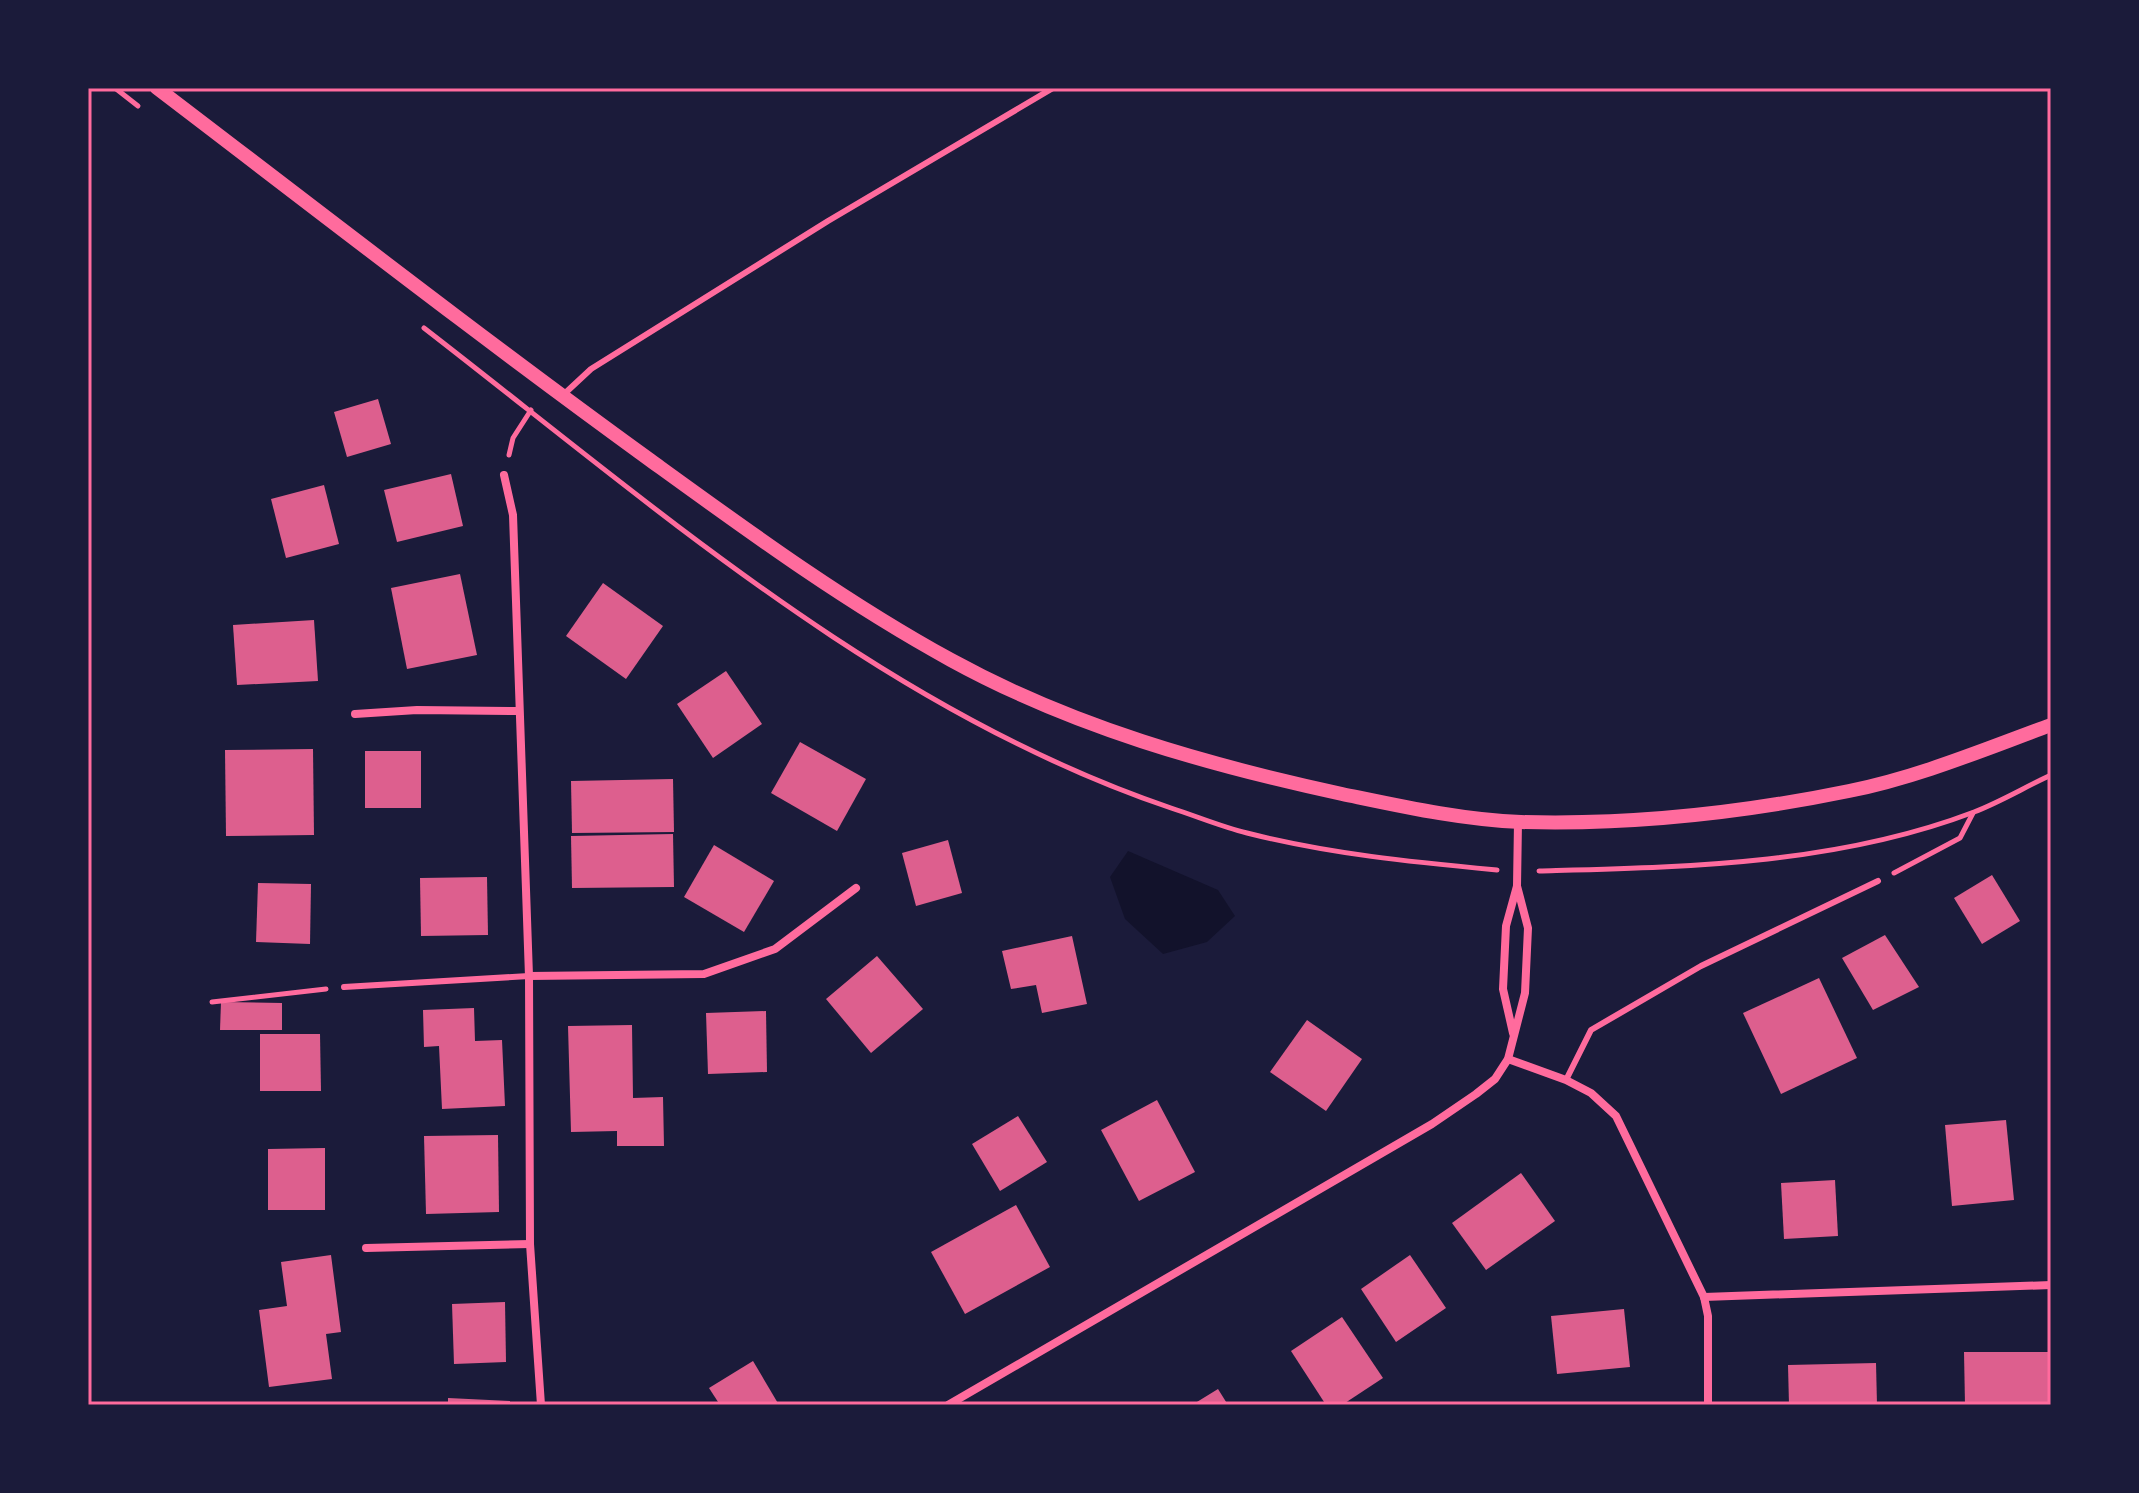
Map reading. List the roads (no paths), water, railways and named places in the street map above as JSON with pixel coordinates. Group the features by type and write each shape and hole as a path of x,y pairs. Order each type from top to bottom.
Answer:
{"street":[{"path":"157,88 562,396 829,589 955,663 1053,709 1129,738 1255,775 1389,804 1518,822 1675,817 1852,791 1922,772 2051,725"},
{"path":"504,475 513,515 529,976 530,1244 541,1405"},
{"path":"355,714 417,710 519,711"},
{"path":"948,1405 1432,1124 1495,1079 1508,1059 1525,993 1528,928 1517,886 1518,822"},
{"path":"1514,1038 1503,989 1506,926 1517,886"},
{"path":"529,976 704,974 775,949 856,888"},
{"path":"1508,1059 1566,1080 1591,1093 1616,1116 1704,1297 1708,1316 1708,1405"},
{"path":"366,1248 530,1244"},
{"path":"1704,1297 2051,1285"}],"lane":[{"path":"562,396 591,369 828,221 1053,88"},
{"path":"1566,1080 1591,1030 1701,966 1878,881"},
{"path":"344,987 529,976"}]}
